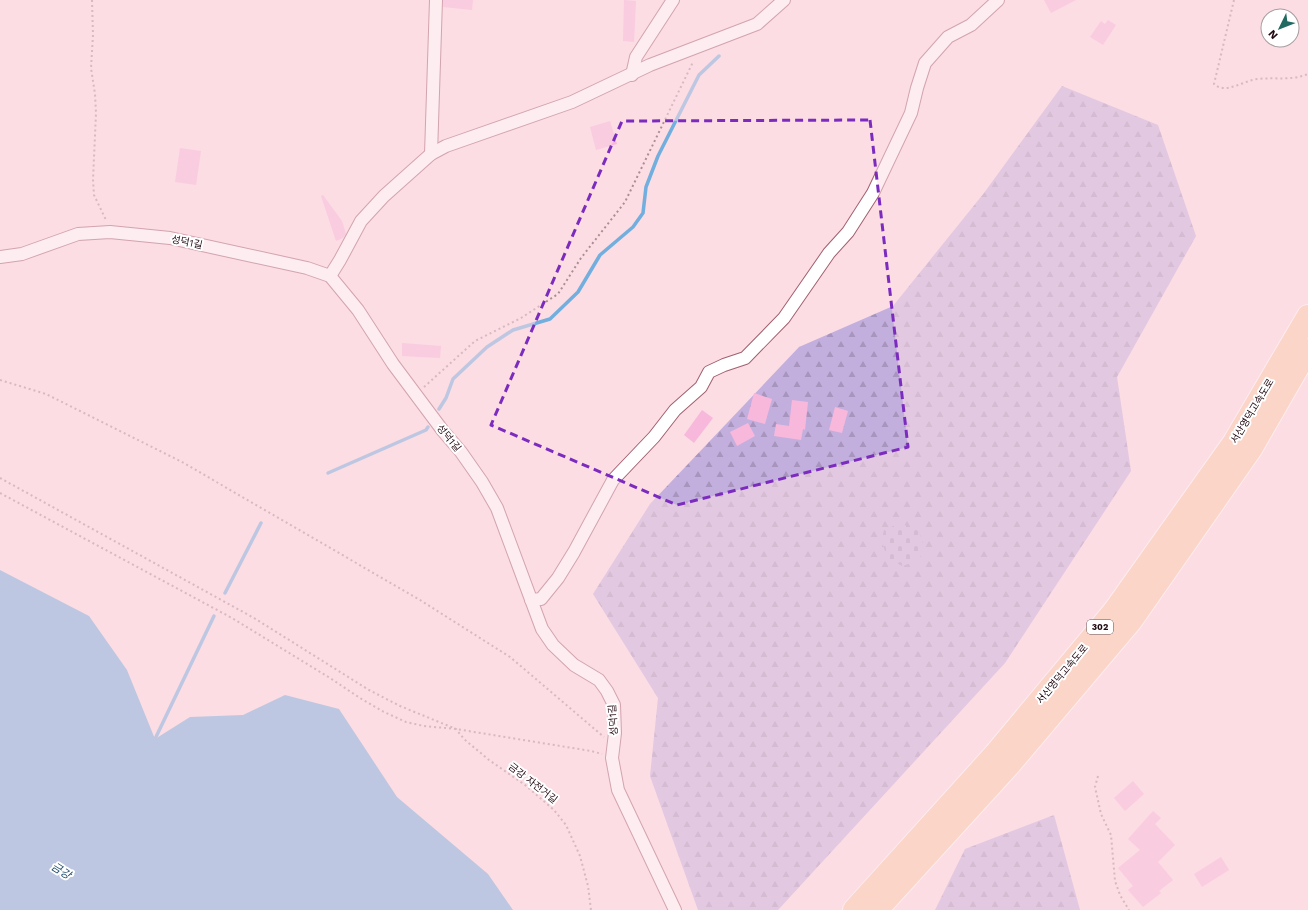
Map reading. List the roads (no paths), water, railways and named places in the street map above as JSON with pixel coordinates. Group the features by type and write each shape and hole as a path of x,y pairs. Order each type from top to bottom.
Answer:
{"highway":[{"name":"서산영덕고속도로","path":"854,910 994,754 1114,611 1234,442 1308,316"},
{"name":"서산영덕고속도로","path":"876,910 1010,763 1131,621 1251,449 1308,350"}],"street":[{"path":"431,154 436,0"},
{"path":"632,75 636,57 673,0"},
{"path":"330,276 361,221 384,196 431,154 446,146 572,102 632,75 650,65 757,24 784,0"},
{"path":"531,600 541,599 558,578 574,552 613,480 654,437 675,410 701,388 709,372 724,364 745,358 784,318 829,253 848,232 873,193 911,113 925,63 948,36 971,25 998,0"},
{"name":"성덕1길","path":"0,257 22,254 78,234 110,232 170,238 307,268 330,276 358,310 393,364 482,482 497,508 542,629 553,645 574,665 598,680 607,691 614,705 615,733 612,758 618,790 675,910"}],"water":[{"name":"금강","path":"0,570 89,616 127,670 155,739 190,717 243,715 285,695 339,709 397,797 488,874 513,910 0,910"}],"waterway":[{"path":"439,409 446,398 453,379 487,347 513,330 550,319 578,292 600,255 633,227 643,213 646,187 658,156 699,75 719,56"},
{"path":"328,473 426,430 428,427"},
{"path":"225,593 261,523"},
{"path":"155,739 214,616"}]}
